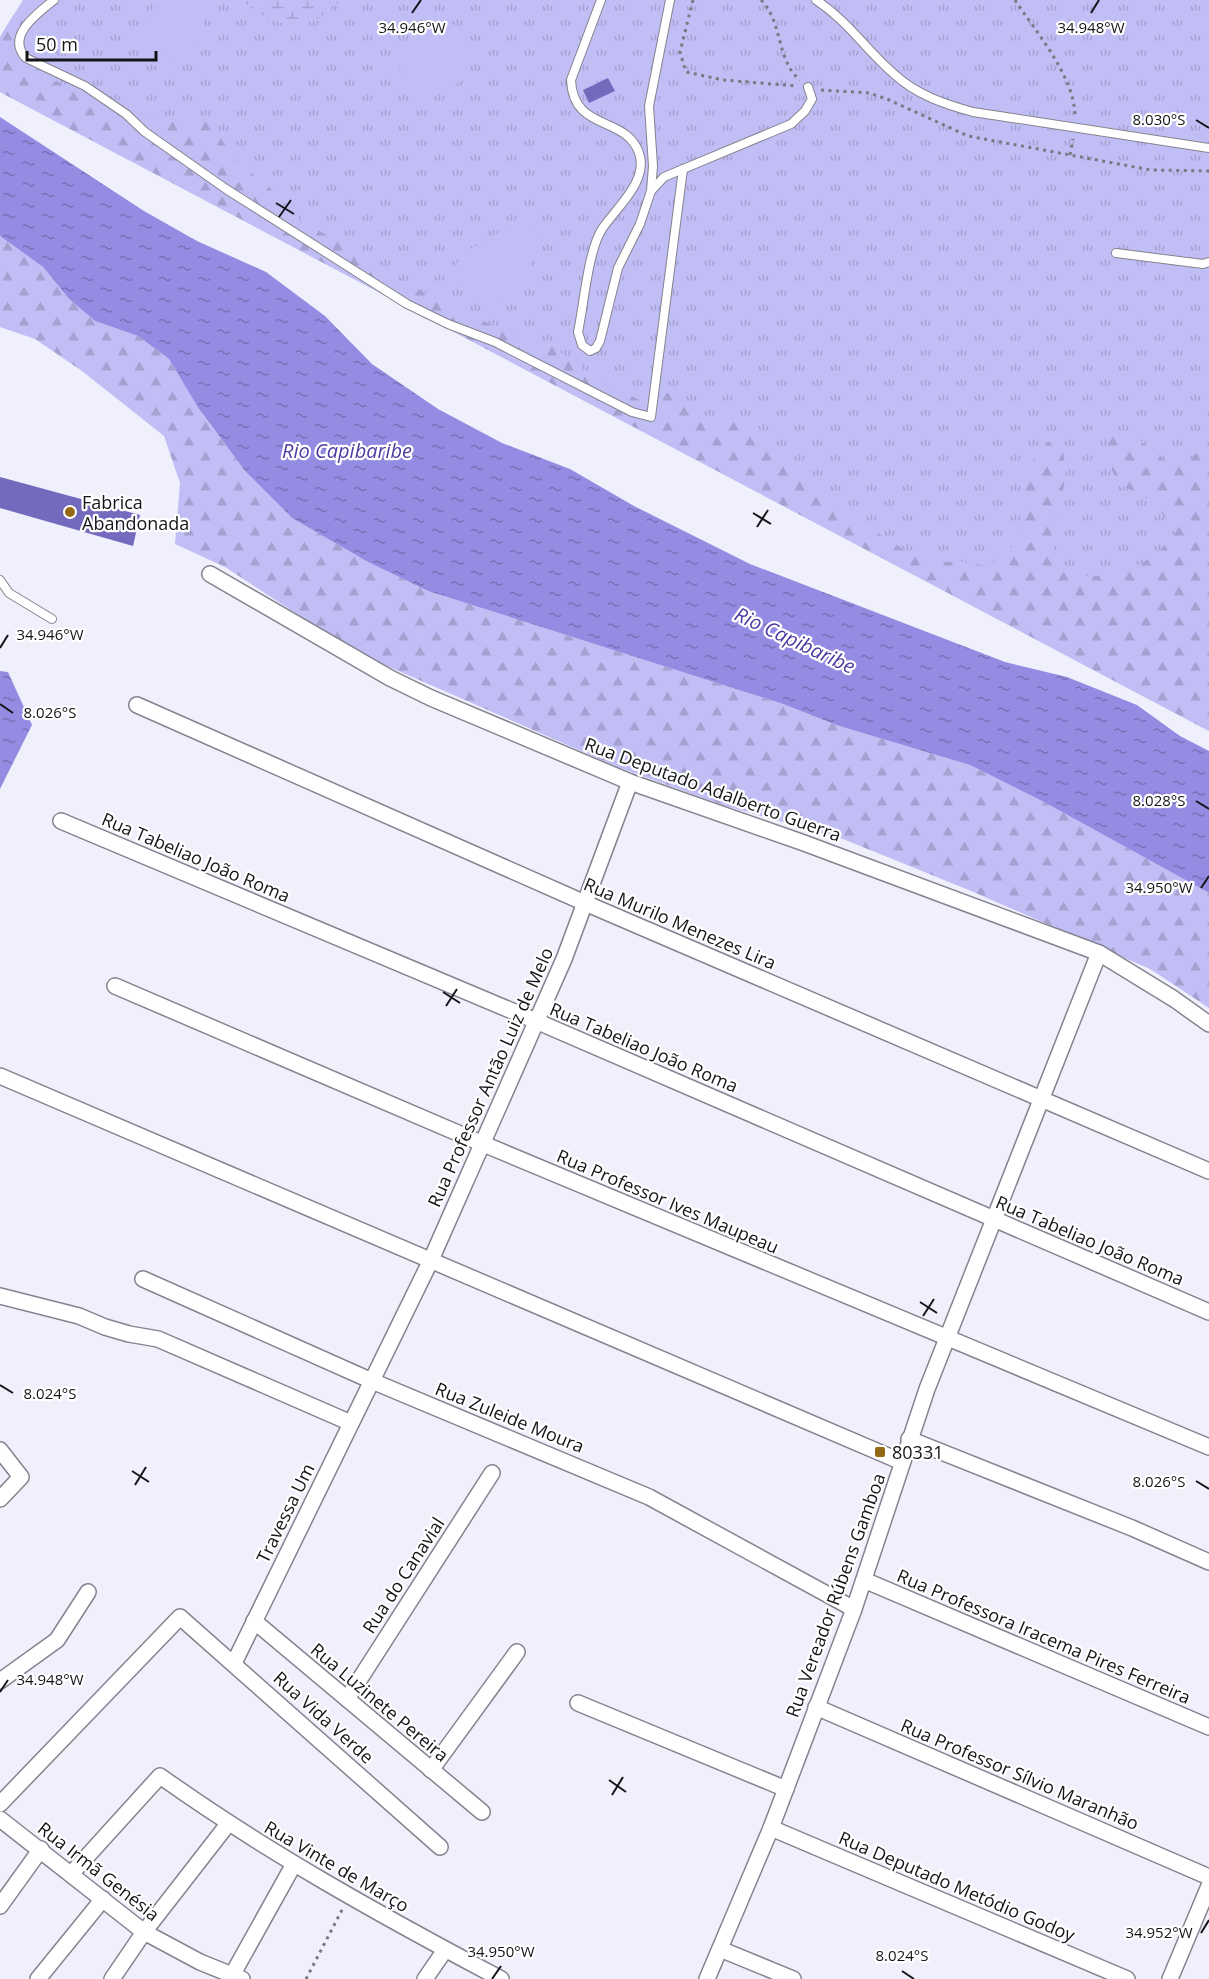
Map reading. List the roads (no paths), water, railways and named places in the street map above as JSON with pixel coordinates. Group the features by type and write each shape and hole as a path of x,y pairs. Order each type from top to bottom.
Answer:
{"street":[{"name":"Rua Deputado Adalberto Guerra","path":"210,574 390,678 431,698 630,782 804,843 1099,953 1174,999 1209,1024"},
{"name":"Rua Murilo Menezes Lira","path":"137,705 585,903 1209,1172"},
{"name":"Rua Professor Antão Luiz de Melo","path":"372,1381 430,1262 564,959 630,782"},
{"name":"Rua Tabeliao João Roma","path":"61,821 536,1021 1209,1312"},
{"name":"Rua Vereador Rúbens Gamboa","path":"707,1979 771,1828 854,1609 909,1439 1099,953"},
{"name":"Rua Professor Ives Maupeau","path":"115,986 482,1143 1209,1447"},
{"path":"0,1076 430,1262 902,1462"},
{"name":"Rua Zuleide Moura","path":"143,1279 372,1381 650,1497 854,1609"},
{"path":"0,1296 80,1316 129,1334 158,1339 351,1423"},
{"name":"Travessa Um","path":"234,1663 372,1381"},
{"path":"909,1439 1132,1528 1209,1562"},
{"path":"0,1450 21,1478 0,1499"},
{"name":"Rua do Canavial","path":"346,1699 492,1473"},
{"name":"Rua Professora Iracema Pires Ferreira","path":"864,1580 1209,1727"},
{"path":"0,1681 57,1640 88,1592"},
{"name":"Rua Vida Verde","path":"0,1804 180,1617 440,1847"},
{"name":"Rua Luzinete Pereira","path":"254,1621 482,1812"},
{"path":"431,1770 517,1652"},
{"path":"578,1703 786,1788"},
{"name":"Rua Professor Sílvio Maranhão","path":"816,1707 1209,1877"},
{"name":"Rua Vinte de Março","path":"72,1873 160,1776 228,1824 294,1864 445,1950 501,1979"},
{"name":"Rua Irmã Genésia","path":"0,1819 72,1873 144,1932 235,1978"},
{"path":"112,1979 144,1932 228,1824"},
{"name":"Rua Deputado Metódio Godoy","path":"771,1828 1127,1979"},
{"path":"0,1906 40,1849"},
{"path":"235,1978 294,1864"},
{"path":"1170,1979 1209,1886"},
{"path":"38,1979 103,1899"},
{"path":"720,1949 793,1979"},
{"path":"425,1979 445,1950"}],"lane":[{"path":"54,0 23,29 17,44 19,51 26,58 85,86 226,189 407,304 448,324 495,342 632,412 651,417 683,169"},
{"path":"601,0 571,80 572,92 576,104 586,115 632,141 641,160 639,173 631,190 602,230 594,247 578,332 582,345 590,351 596,348 600,341 618,268 643,218 651,191 649,106 670,0"},
{"path":"816,0 848,25 893,74 915,90 940,103 973,112 1209,148"},
{"path":"651,191 664,177 791,124 805,111 812,99 808,87"},
{"path":"1116,253 1203,264 1209,262"},
{"path":"0,580 9,593 52,619"}],"water":[{"name":"Rio Capibaribe","path":"0,117 144,211 197,241 266,272 325,316 372,364 438,409 502,443 570,469 634,506 750,564 1005,662 1067,677 1137,705 1180,736 1209,751 1209,893 1042,801 970,765 839,726 783,704 428,591 368,562 292,518 245,471 199,409 169,359 138,336 95,321 69,299 43,267 0,236"},
{"path":"0,671 8,672 32,725 0,789"}],"place":[{"name":"Fabrica Abandonada","path":"70,512"},
{"name":"80331","path":"880,1452"}]}
